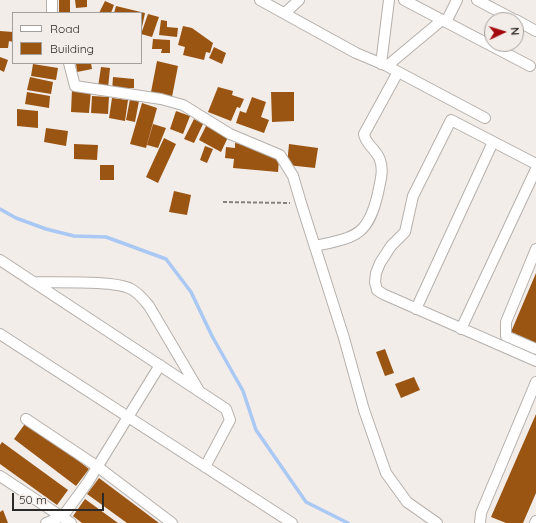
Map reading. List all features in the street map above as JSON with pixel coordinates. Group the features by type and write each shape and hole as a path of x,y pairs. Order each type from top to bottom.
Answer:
{"street":[{"path":"52,0 52,12"},
{"path":"260,0 356,53 398,72 485,118"},
{"path":"283,0 283,12"},
{"path":"283,12 299,0"},
{"path":"384,65 389,0"},
{"path":"404,0 484,40"},
{"path":"384,65 444,21 457,0"},
{"path":"477,0 500,12"},
{"path":"524,25 536,31"},
{"path":"508,52 530,66"},
{"path":"69,64 75,86 161,99 183,105 230,134 280,155 293,176 344,338 364,410 386,473 407,502 437,523"},
{"path":"315,246 355,235 365,226 372,214 382,169 379,156 365,140 364,134 398,72"},
{"path":"536,164 451,120 413,196 404,232 391,246 380,263 376,273 377,290 461,329 536,360"},
{"path":"416,309 493,142"},
{"path":"461,329 536,169"},
{"path":"536,249 506,322 505,331 506,336 512,340 536,349"},
{"path":"1,263 33,282 226,409 230,420 205,467"},
{"path":"33,282 110,284 132,290 140,295 149,306 198,391"},
{"path":"0,334 292,523"},
{"path":"46,523 63,516 98,467 160,365"},
{"path":"480,523 481,512 536,382"},
{"path":"26,419 98,467 172,523"},
{"path":"0,476 63,516 71,523"}],"path":[{"path":"223,202 301,203"}],"building":[{"path":"59,0 70,0 70,12 59,12"},
{"path":"75,0 87,0 87,7 76,8"},
{"path":"105,1 114,5 111,12 100,12"},
{"path":"116,6 141,12 114,12"},
{"path":"142,12 145,13 142,27"},
{"path":"148,14 159,17 152,37 142,34"},
{"path":"161,20 167,21 167,27 178,28 177,37 159,35"},
{"path":"183,26 192,28 213,43 210,53 206,52 204,60 183,55 185,47 178,45"},
{"path":"0,31 12,32 12,42 9,41 8,48 0,48"},
{"path":"153,39 170,40 170,53 161,53 162,49 152,49"},
{"path":"214,47 226,53 222,64 209,58"},
{"path":"0,57 8,60 4,72 0,70"},
{"path":"157,61 178,66 172,97 151,92"},
{"path":"33,64 58,68 56,80 31,76"},
{"path":"76,64 91,64 92,69 77,72"},
{"path":"101,67 110,68 108,88 98,87"},
{"path":"30,77 53,82 51,94 27,90"},
{"path":"113,77 134,79 134,88 127,88 127,91 112,91"},
{"path":"218,87 233,91 232,95 244,99 240,108 237,107 231,121 208,112"},
{"path":"72,89 91,91 89,113 71,112"},
{"path":"27,92 50,96 49,108 25,104"},
{"path":"271,92 294,92 294,121 272,122"},
{"path":"92,96 109,97 108,114 91,113"},
{"path":"252,97 266,102 261,117 269,120 264,133 236,123 240,111 246,113"},
{"path":"112,98 128,100 125,121 109,118"},
{"path":"130,99 139,101 135,122 126,120"},
{"path":"142,103 157,108 146,148 130,144"},
{"path":"17,109 38,111 38,128 17,126"},
{"path":"176,111 190,116 183,134 170,129"},
{"path":"194,119 203,124 194,143 184,139"},
{"path":"153,124 166,128 158,148 147,145"},
{"path":"207,124 229,135 221,152 199,140"},
{"path":"46,128 68,131 66,146 44,142"},
{"path":"164,138 176,144 158,183 146,177"},
{"path":"235,143 244,144 279,160 278,172 233,168 234,159 225,158 226,147 235,148"},
{"path":"74,144 98,145 97,160 74,159"},
{"path":"289,144 318,148 315,168 287,165"},
{"path":"205,146 213,149 207,163 200,160"},
{"path":"100,165 114,165 114,180 100,180"},
{"path":"174,191 191,195 187,215 169,212"},
{"path":"536,273 536,343 511,332"},
{"path":"385,349 394,373 385,376 376,352"},
{"path":"414,377 420,390 401,398 395,384"},
{"path":"536,414 536,493 523,523 506,523 491,517"},
{"path":"27,421 89,469 76,486 14,439"},
{"path":"2,442 68,490 57,505 0,464 0,445"},
{"path":"99,478 159,523 127,523 87,494"},
{"path":"85,499 118,523 82,523 73,516"},
{"path":"3,510 8,523 0,523 0,512"}],"waterway":[{"path":"0,209 16,218 46,229 74,236 106,237 166,259 191,292 212,336 243,391 256,430 306,502 348,523"}]}
